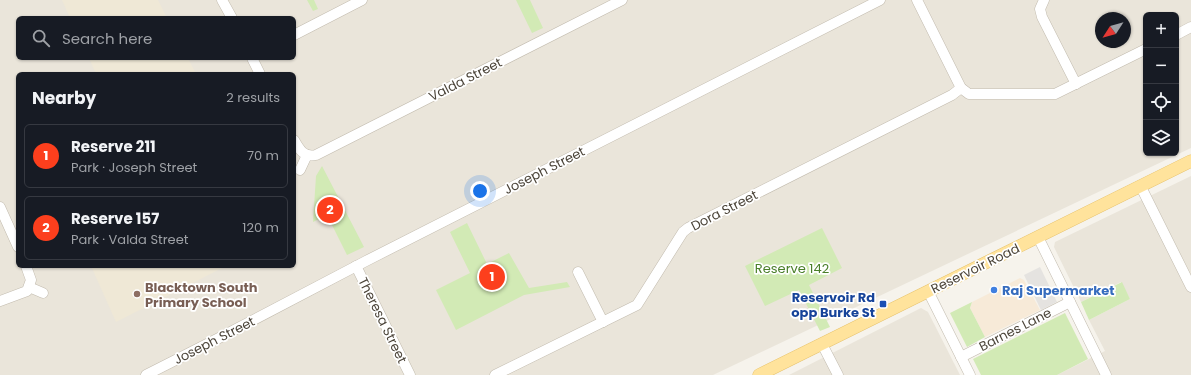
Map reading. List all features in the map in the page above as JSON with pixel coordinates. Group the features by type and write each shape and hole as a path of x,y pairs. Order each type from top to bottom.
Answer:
{"main road":[{"name":"Reservoir Road","path":"758,375 1191,162"}],"street":[{"path":"222,0 231,16"},
{"path":"296,34 362,0"},
{"name":"Valda Street","path":"307,155 316,155 622,0"},
{"name":"Joseph Street","path":"146,375 356,266 880,0"},
{"path":"917,0 961,88 967,93 1050,94 1076,84 1143,50"},
{"path":"1044,0 1040,9 1042,17 1076,84"},
{"path":"1179,33 1191,27"},
{"path":"253,60 259,72"},
{"name":"Dora Street","path":"495,375 639,303 686,229 952,95 961,88"},
{"path":"296,144 299,150 307,155 300,170"},
{"path":"1141,186 1191,287"},
{"path":"0,207 16,243"},
{"path":"1038,237 1106,375"},
{"name":"Theresa Street","path":"356,266 410,375"},
{"path":"0,301 24,293 29,287 31,280 27,268"},
{"path":"578,272 603,322"},
{"path":"29,287 43,293"},
{"path":"928,291 970,375"},
{"name":"Barnes Lane","path":"961,357 1070,302"},
{"path":"822,344 838,375"}],"shaded area":[{"path":"0,0 1191,0 1191,148 1179,154 1179,12 1143,12 1143,156 1174,156 713,375 0,375"},
{"path":"62,0 158,0 166,16 69,16"},
{"path":"90,60 189,60 195,72 95,72"},
{"path":"1191,176 1191,375 1057,375 1105,351 1089,320 1130,299 1121,282 1081,302 1054,247 1055,242"},
{"path":"1040,267 1057,302 1041,310 1024,275"},
{"name":"Blacktown South Primary School","path":"92,268 222,268 116,322"},
{"path":"1020,278 1024,280 1040,310 985,337 970,308 972,302"},
{"path":"921,308 928,312 960,375 789,375"}],"green space":[{"path":"307,0 314,0 318,9 313,11"},
{"path":"516,0 530,0 543,28 532,33"},
{"path":"322,166 364,247 347,255 327,215 313,222 316,176"},
{"path":"467,223 487,264 509,253 529,288 567,282 570,287 524,295 456,330 436,290 470,273 450,232"},
{"name":"Reserve 142","path":"822,228 842,268 809,285 830,327 820,331 799,290 765,306 745,266"},
{"path":"1122,282 1130,299 1089,320 1081,302"},
{"path":"972,302 970,308 985,337 967,347 950,313"},
{"path":"1065,313 1088,359 1057,375 981,375 973,359"}],"place":[{"name":"Reserve 157","path":"330,210"},
{"name":"Reserve 211","path":"492,277"},
{"name":"Raj Supermarket","path":"994,290"},
{"name":"Blacktown South Primary School","path":"137,294"},
{"name":"Reservoir Rd opp Burke St","path":"883,304"}]}
